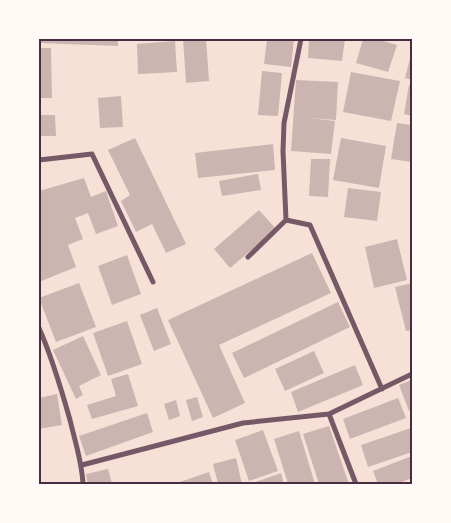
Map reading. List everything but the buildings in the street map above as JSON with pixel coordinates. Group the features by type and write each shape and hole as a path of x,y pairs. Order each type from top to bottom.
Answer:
{"street":[{"path":"248,257 286,220 283,151 284,123 301,39"},
{"path":"39,160 92,154 154,282"},
{"path":"286,220 310,225 382,389"},
{"path":"39,328 47,345 63,394 82,465 83,484"},
{"path":"39,346 47,345"},
{"path":"82,465 243,423 329,414 412,374"},
{"path":"329,414 356,484"}]}
